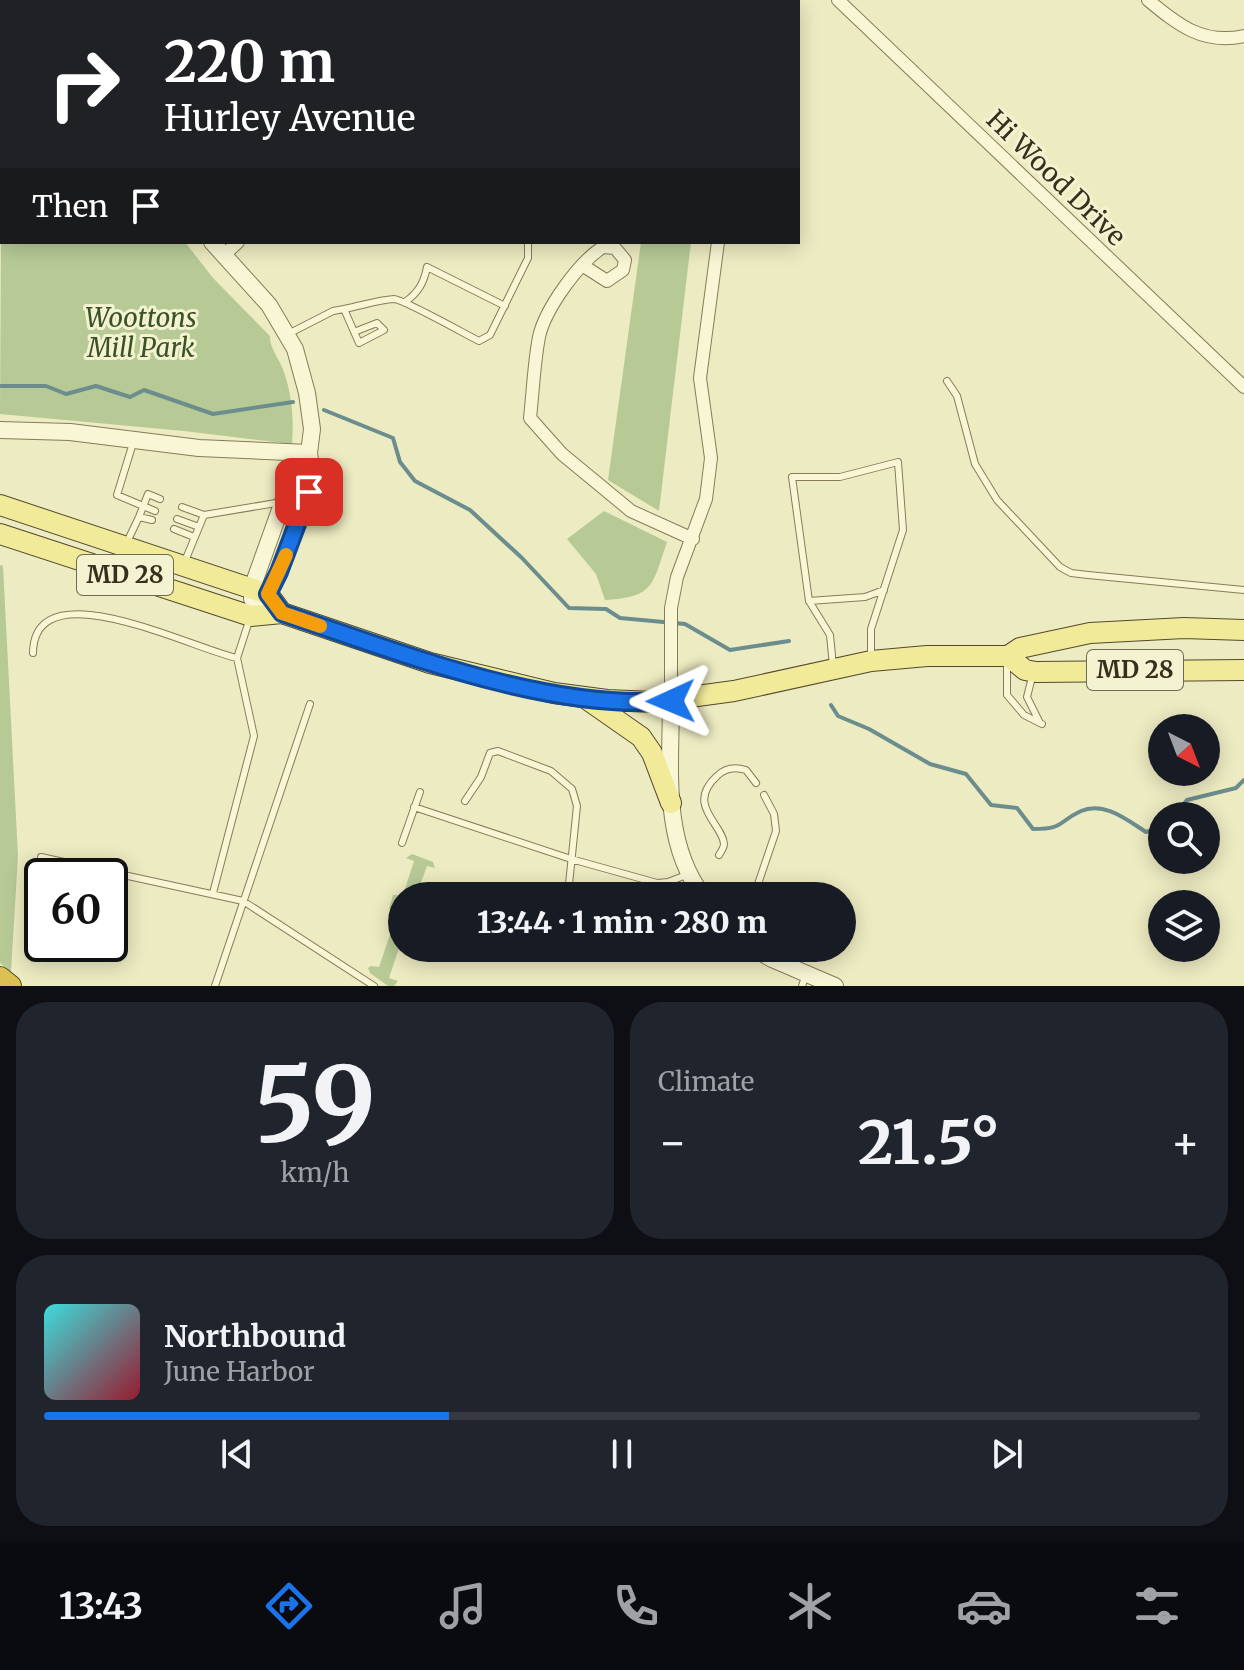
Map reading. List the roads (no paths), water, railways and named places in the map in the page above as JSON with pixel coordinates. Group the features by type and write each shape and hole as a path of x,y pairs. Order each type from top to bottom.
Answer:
{"highway":[{"path":"0,978 10,986"}],"main road":[{"name":"MD 28","path":"0,505 260,591"},
{"name":"MD 28","path":"0,534 251,616 282,613 430,663 554,693 584,697 671,701 734,691 871,661 927,656 1008,656 1020,648 1090,633 1184,628 1244,630"},
{"path":"260,591 282,613"},
{"name":"MD 28","path":"1008,656 1025,670 1036,672 1244,670"},
{"path":"1183,670 1244,657"},
{"path":"584,697 641,737 652,753 671,803"}],"street":[{"name":"Hi Wood Drive","path":"838,0 1244,387"},
{"path":"1148,0 1179,26 1205,36 1244,36"},
{"path":"214,244 269,305 295,349 307,393 312,429 309,453 313,480 279,572 260,591"},
{"path":"224,255 236,244"},
{"path":"694,882 673,826 671,803 671,608 677,577 706,499 711,458 700,378 718,244"},
{"path":"582,265 562,288 539,333 530,418 562,454 631,511 693,539"},
{"path":"0,430 70,432 199,448 309,453"},
{"path":"251,616 282,502 294,471 309,453"},
{"path":"783,962 804,980 835,986"}],"lane":[{"path":"286,335 333,311 395,299 479,341 490,335 505,306 528,258 528,244"},
{"path":"405,302 420,288 427,267 505,306"},
{"path":"344,309 354,332"},
{"path":"947,381 957,396 968,445 984,481 1015,522 1060,567 1071,573 1244,590"},
{"path":"134,440 117,495 155,511"},
{"path":"833,669 830,635 809,601 792,477 840,477 898,462 903,530 871,629 871,661"},
{"path":"126,546 148,494 160,499"},
{"path":"182,507 204,515 282,502"},
{"path":"183,565 204,515"},
{"path":"139,517 152,520"},
{"path":"177,519 199,527"},
{"path":"174,529 194,537"},
{"path":"809,601 865,597 884,589"},
{"path":"33,653 33,637 42,624 53,617 94,615 120,619 237,658"},
{"path":"213,893 254,736 237,658 251,616"},
{"path":"1008,656 1007,695 1024,715 1042,724 1034,715 1027,697 1031,678 1036,672"},
{"path":"215,986 310,704"},
{"path":"465,801 481,777 490,753 498,751 551,771 572,789 577,806 569,882"},
{"path":"719,855 724,846 723,840 710,820 705,801 711,782 723,771 733,768 746,770 756,783"},
{"path":"402,843 420,792"},
{"path":"759,882 776,831 774,814 764,795"},
{"path":"414,807 571,859 657,883 689,874"},
{"path":"128,875 243,901 374,986"}],"waterway":[{"path":"0,386 46,386 66,394 96,386 130,397 144,390 213,414 293,402"},
{"path":"324,410 393,438 400,462 415,481 470,510 522,558 569,608 606,609 620,618 685,624 730,650 789,641"},
{"path":"831,705 838,716 869,729 930,764 966,774 991,805 1017,808 1033,829 1056,826 1081,811 1098,808 1115,813 1148,831"},
{"path":"1185,802 1236,788 1244,780"}],"park label":[{"name":"Woottons Mill Park","path":"141,333"}]}
